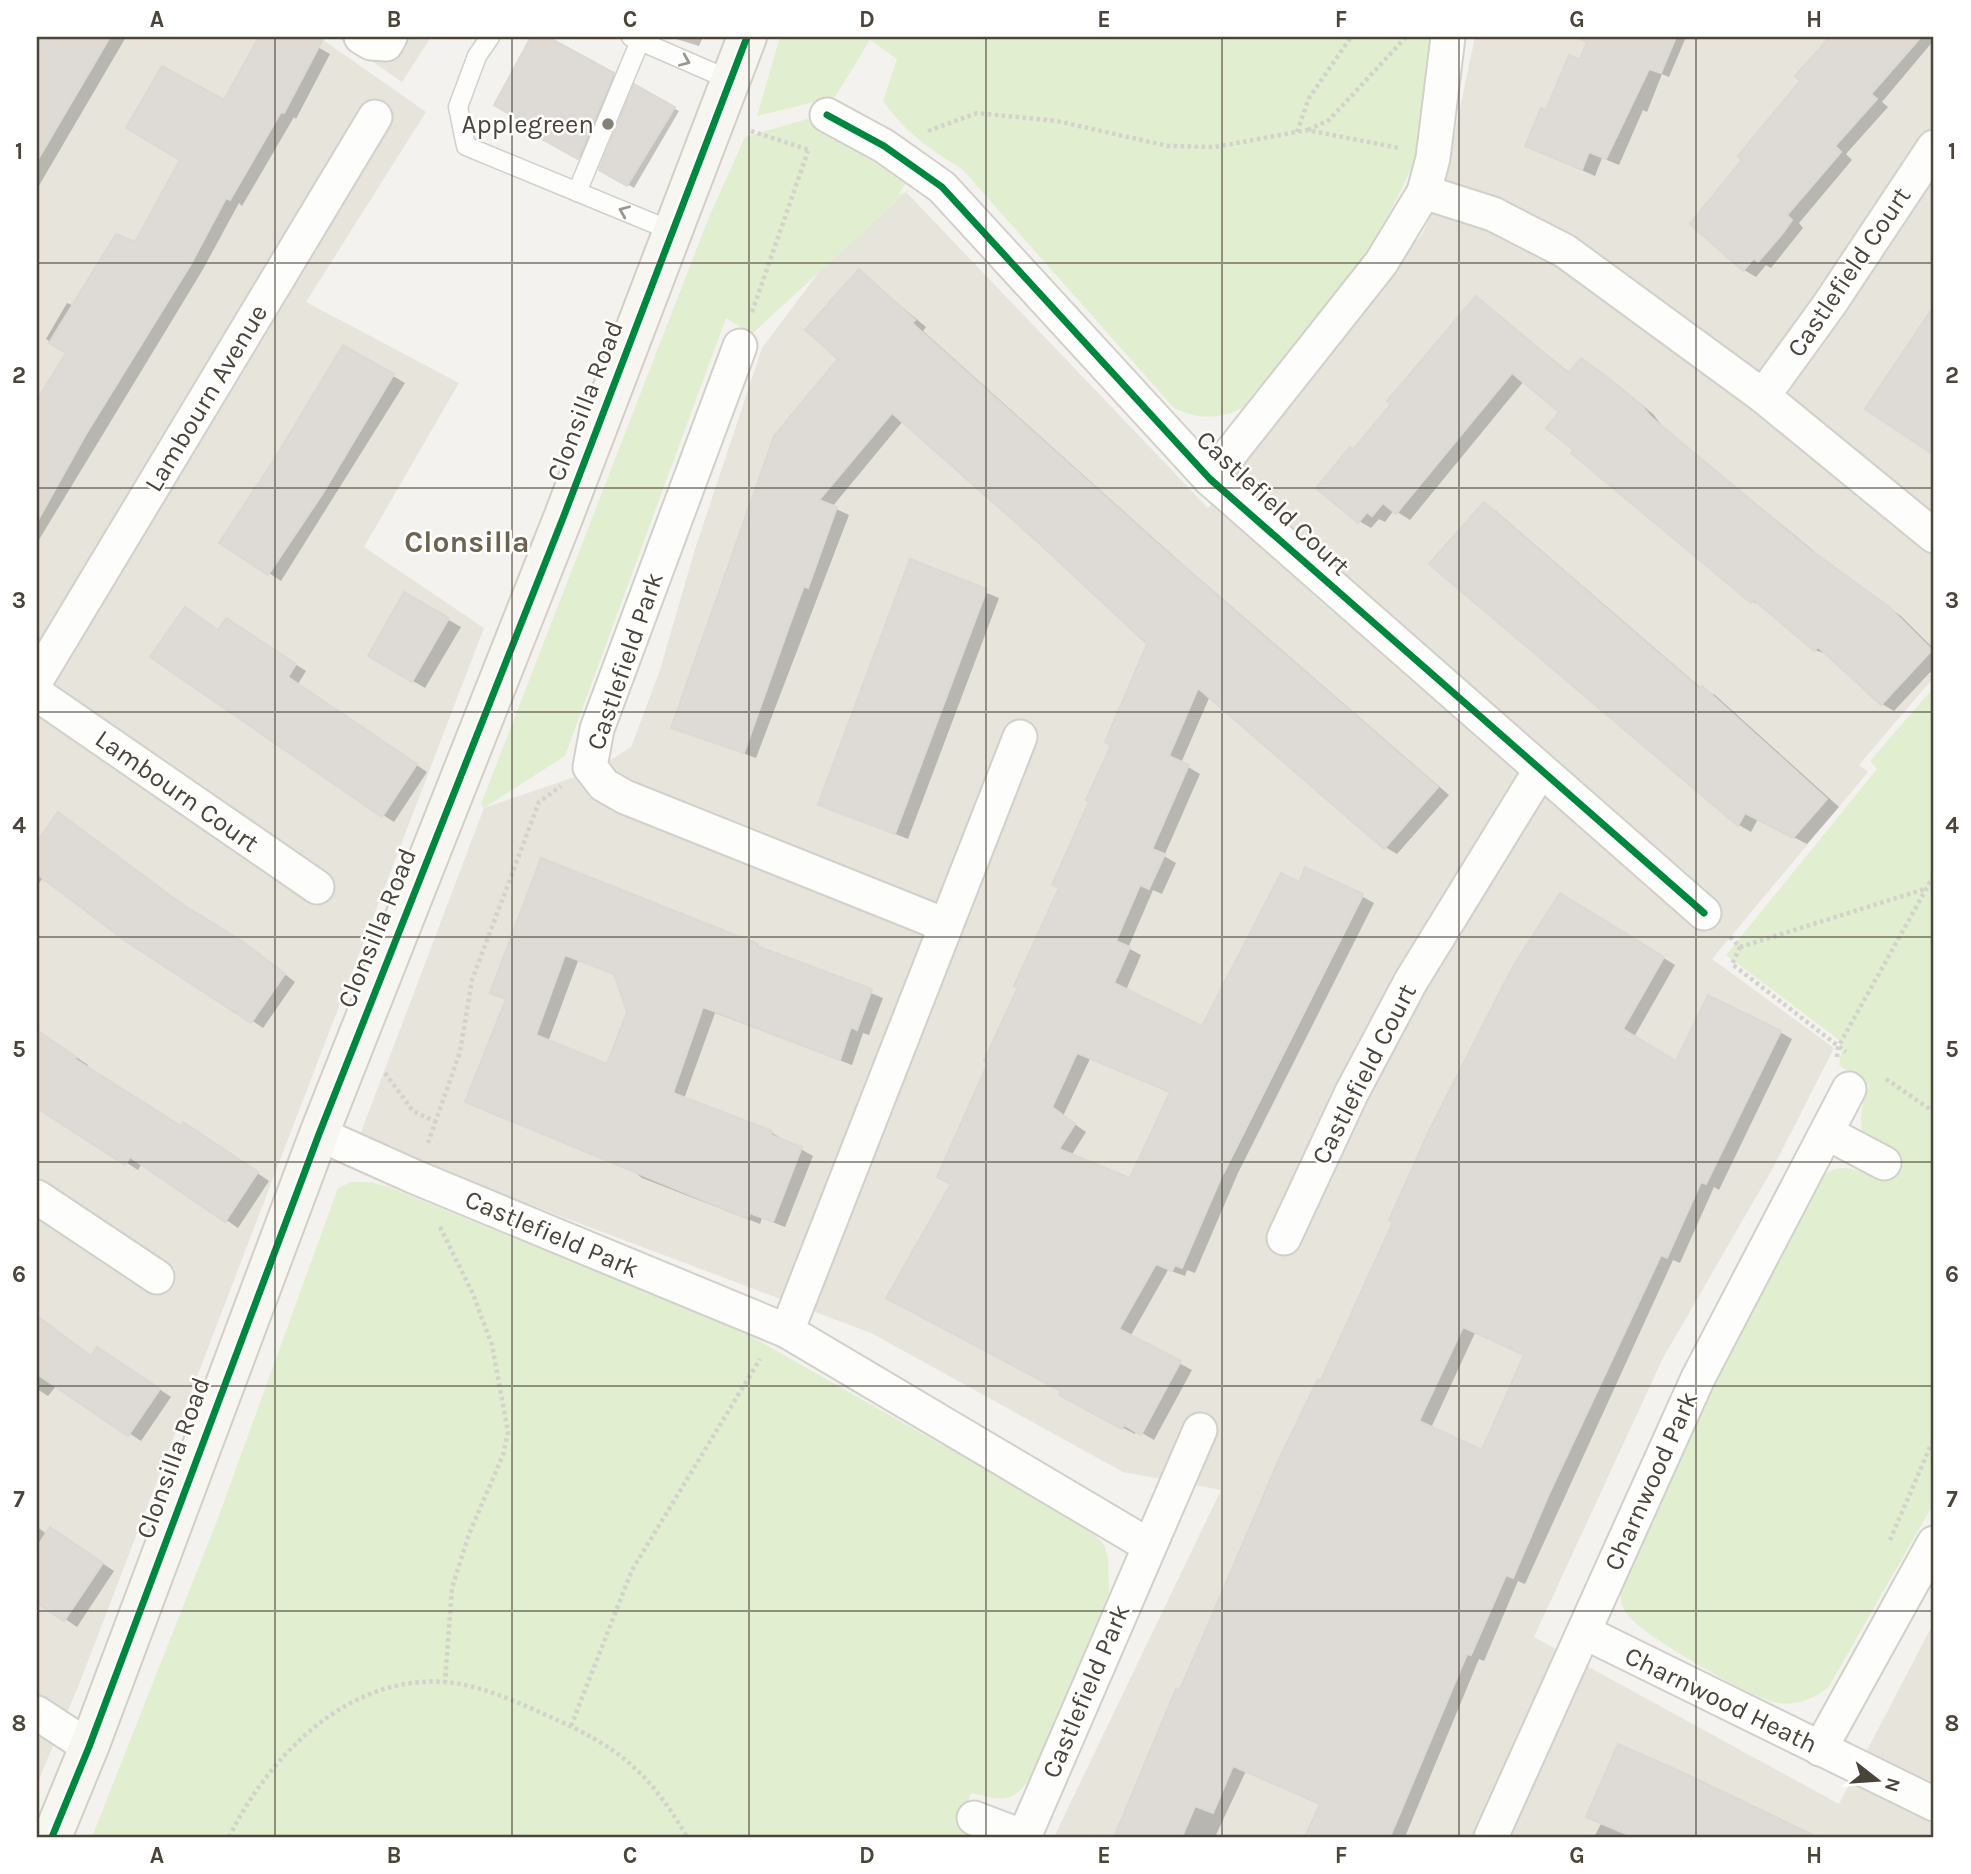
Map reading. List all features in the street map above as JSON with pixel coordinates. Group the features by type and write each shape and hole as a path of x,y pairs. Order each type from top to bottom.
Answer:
{"main road":[{"name":"Clonsilla Road","path":"52,1837 89,1747 318,1134 563,518 747,37"}],"street":[{"path":"362,37 371,43 386,44 390,37"},
{"name":"Castlefield Court","path":"1210,479 1381,263 1424,192 1433,158 1448,37"},
{"name":"Castlefield Court","path":"827,115 884,146 943,187 1210,479 1704,913"},
{"name":"Lambourn Avenue","path":"37,679 375,117"},
{"name":"Castlefield Court","path":"1763,396 1829,305 1934,147"},
{"path":"1424,192 1493,214 1565,251 1763,396 1934,536"},
{"name":"Castlefield Park","path":"740,346 597,729 590,767 604,785 625,797 945,925"},
{"name":"Lambourn Court","path":"37,694 317,887"},
{"path":"787,1331 1020,737"},
{"name":"Castlefield Court","path":"1284,1238 1348,1102 1410,981 1540,771"},
{"name":"Charnwood Park","path":"1492,1837 1698,1378 1849,1089"},
{"path":"1827,1133 1884,1163"},
{"name":"Castlefield Park","path":"318,1134 787,1331 1148,1545"},
{"path":"37,1198 157,1277"},
{"name":"Castlefield Park","path":"1024,1837 1199,1430"},
{"path":"1819,1749 1934,1543"},
{"name":"Charnwood Heath","path":"1584,1632 1934,1804"},
{"path":"37,1713 89,1747"},
{"path":"974,1818 1024,1837"}],"lane":[{"path":"490,37 477,56 458,107 466,146 672,231"},
{"path":"576,192 635,39 730,80"}],"path":[{"path":"1297,132 1309,98 1351,37"},
{"path":"884,146 977,113 1057,121 1168,146 1215,147 1307,130 1329,120 1406,37"},
{"path":"740,346 808,151 827,115"},
{"path":"715,118 808,151"},
{"path":"1307,130 1375,141 1433,158"},
{"path":"1849,1089 1837,1081 1838,1046 1934,875"},
{"path":"1848,1054 1732,964 1740,947 1926,888"},
{"path":"1704,913 1740,947"},
{"path":"355,1042 388,1076 413,1111 436,1122"},
{"path":"1880,1075 1934,1112"},
{"path":"571,1726 632,1570 753,1369 766,1350 787,1331"},
{"path":"229,1837 264,1779 282,1757 320,1722 367,1696 405,1686 445,1682 503,1696 571,1726 611,1748 663,1795 687,1837"}],"shaded area":[{"path":"37,37 319,37 426,112 306,302 459,383 364,547 484,628 80,1682 37,1784"},
{"path":"337,37 431,37 402,82"},
{"path":"1475,37 1934,37 1934,677 1859,765 1868,772 1712,959 1834,1048 1774,1166 1663,1358 1534,1637 1839,1804 1934,1622 1934,1837 1054,1837 1221,1490 1123,1472 871,1333 358,1140 484,808 595,770 631,747 660,670 695,549 762,348 819,272 906,192 1208,508 1422,234 1442,194"}],"green space":[{"path":"780,37 1440,37 1424,132 1401,191 1370,247 1334,300 1263,391 1240,409 1207,417 1174,408 962,169 928,147 901,123 883,101 897,59 870,40 835,97 757,116"},
{"path":"807,119 909,177 899,194 906,192 752,334 726,318 565,756 484,808 481,804 709,217 745,137"},
{"path":"1934,687 1934,1503 1828,1688 1802,1701 1788,1704 1773,1702 1719,1677 1652,1636 1627,1614 1622,1606 1621,1593 1624,1579 1722,1366 1818,1181 1825,1174 1839,1168 1853,1169 1878,1177 1872,1138 1862,1131 1862,1108 1869,1086 1839,1065 1843,1043 1726,955 1877,769 1870,761"},
{"path":"351,1182 369,1182 389,1187 754,1338 1088,1528 1104,1545 1108,1557 1109,1593 1030,1778 1023,1787 1011,1797 1004,1798 971,1793 959,1825 972,1837 92,1837 218,1518 338,1188"}],"building":[{"path":"37,37 110,37 37,161"},
{"path":"259,37 324,37 284,113 281,112 230,200 226,198 191,264 86,434 37,522 37,400 66,353 49,343 116,234 135,242 180,160 126,128 162,66 224,100"},
{"path":"531,37 548,37 614,73 578,159 535,135 537,130 494,105"},
{"path":"1575,37 1676,37 1661,73 1649,69 1606,159 1589,152 1582,170 1525,146 1541,108 1546,110 1569,55 1580,59 1587,42"},
{"path":"1830,37 1921,37 1871,94 1877,99 1835,146 1841,152 1787,215 1792,220 1783,233 1758,262 1754,258 1743,271 1690,224 1742,160 1738,156 1800,81 1795,76"},
{"path":"634,84 675,107 627,186 599,170"},
{"path":"859,269 915,320 912,323 1166,551 1438,787 1384,849 1198,688 1169,756 1189,765 1152,849 1165,854 1149,889 1140,885 1116,941 1130,947 1114,983 1202,1026 1281,873 1299,882 1305,867 1363,894 1226,1166 1182,1268 1175,1265 1172,1271 1156,1264 1119,1329 1181,1361 1141,1435 1124,1425 1122,1429 1059,1395 1061,1391 886,1298 951,1184 937,1177 988,1063 984,1061 1018,987 1014,986 1059,888 1052,885 1089,802 1086,800 1111,745 1105,742 1147,644 1040,544 892,413 819,500 837,507 808,588 804,586 744,753 671,728 774,436 838,359 805,330","holes":["1077,1053 1170,1092 1130,1178 1059,1149 1075,1124 1052,1107"]},
{"path":"1476,296 1568,373 1581,358 1606,376 1808,548 1889,607 1932,650 1881,705 1818,647 1814,651 1754,600 1751,603 1571,453 1573,450 1546,428 1559,412 1512,373 1396,514 1383,503 1372,516 1367,512 1358,523 1316,488 1350,447 1353,450 1391,404 1387,401"},
{"path":"1934,306 1934,455 1865,409"},
{"path":"343,345 394,374 323,493 268,575 219,543 274,460"},
{"path":"1484,502 1700,689 1702,686 1827,799 1793,838 1745,813 1738,826 1429,564"},
{"path":"910,559 987,589 895,834 818,805"},
{"path":"404,592 449,618 412,682 368,656"},
{"path":"185,607 218,630 226,618 296,664 288,677 417,764 382,817 150,657"},
{"path":"58,812 179,902 242,941 285,974 251,1023 124,940 37,874 37,842"},
{"path":"541,858 758,944 757,946 872,989 857,1030 851,1027 840,1060 703,1007 673,1093 772,1131 771,1135 802,1147 773,1222 750,1213 748,1219 465,1102 506,999 490,993","holes":["565,955 614,974 627,1012 607,1064 536,1035"]},
{"path":"1560,893 1664,957 1623,1029 1676,1061 1708,995 1781,1031 1706,1184 1701,1182 1667,1258 1661,1255 1549,1494 1513,1578 1506,1575 1471,1655 1467,1654 1390,1837 1305,1837 1320,1804 1233,1766 1213,1813 1195,1806 1182,1837 1114,1837 1176,1689 1180,1690 1280,1457 1318,1379 1321,1380 1393,1222 1389,1220 1429,1131 1512,968","holes":["1463,1327 1524,1355 1482,1450 1419,1421"]},
{"path":"37,1030 76,1057 75,1059 181,1126 183,1122 258,1172 225,1222 130,1157 125,1165 37,1108"},
{"path":"37,1316 91,1356 97,1347 160,1389 128,1436 37,1374"},
{"path":"50,1527 103,1563 64,1621 37,1603 37,1547"},
{"path":"1618,1744 1817,1837 1633,1837 1586,1817"}],"cycle path":[{"path":"52,1837 89,1747 319,1134 563,518 747,37"},
{"path":"827,115 884,146 942,187 1210,479 1704,913"}],"place":[{"name":"Applegreen","path":"608,124"}],"district":[{"name":"Clonsilla","path":"467,542"}]}
